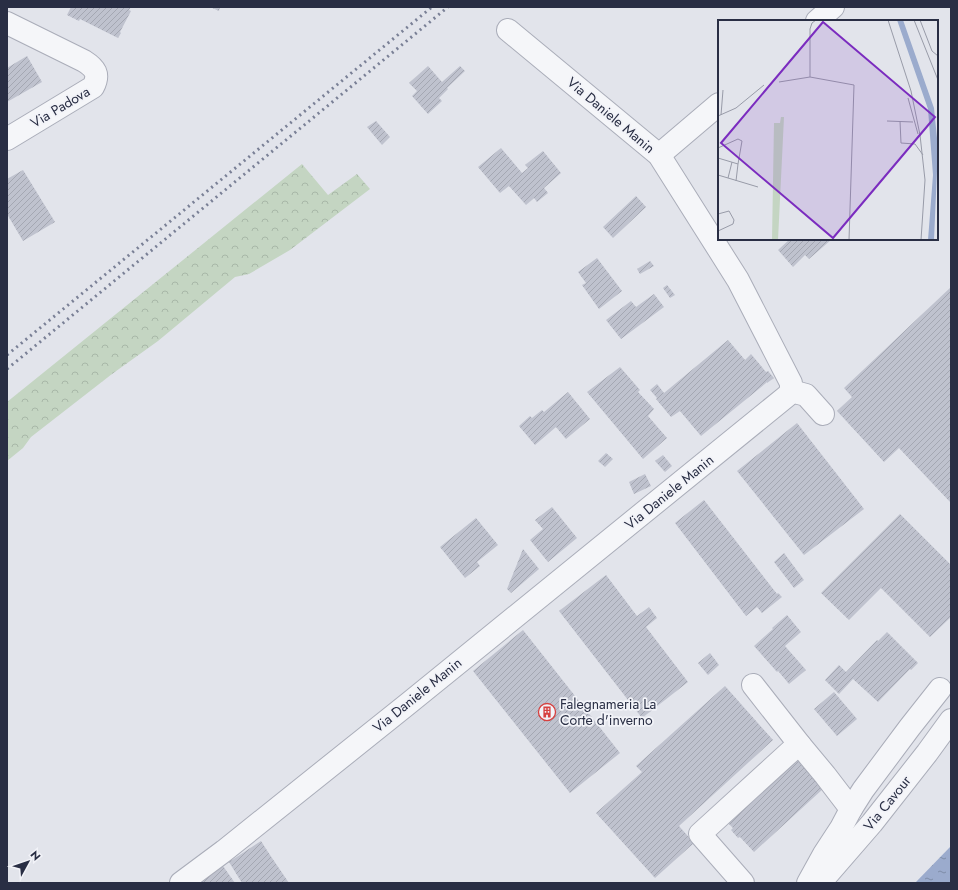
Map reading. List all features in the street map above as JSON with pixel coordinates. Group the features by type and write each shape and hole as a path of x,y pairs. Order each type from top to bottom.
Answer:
{"street":[{"path":"818,20 833,7"},
{"name":"Via Padova","path":"7,23 84,60 92,66 96,73 97,81 93,88 7,139"},
{"name":"Via Daniele Manin","path":"181,883 230,846 415,698 781,401 791,391 791,383 738,280 659,155 508,30"},
{"path":"659,155 718,105"},
{"path":"791,391 806,395 823,414"},
{"path":"754,684 851,809"},
{"path":"808,883 863,790 940,689"},
{"name":"Via Cavour","path":"820,883 872,823 951,720"},
{"path":"743,883 700,834 791,751 800,745"}],"green space":[{"path":"302,164 328,195 357,174 370,189 290,250 249,274 235,277 158,341 112,374 31,437 23,448 7,461 7,402"}],"water":[{"path":"951,846 951,883 915,883"}],"building":[{"path":"71,7 131,7 129,10 131,11 118,38 80,19 79,21 67,15"},
{"path":"210,7 220,7 219,11"},
{"path":"27,56 42,82 7,102 7,68"},
{"path":"428,66 442,82 460,66 465,71 447,88 448,89 439,98 442,101 428,114 412,96 417,91 409,83"},
{"path":"376,121 390,137 382,145 367,127"},
{"path":"501,148 522,173 528,168 525,165 543,151 561,173 544,188 548,193 537,202 534,198 526,205 509,186 500,193 478,167"},
{"path":"23,170 55,222 23,241 7,214 7,179"},
{"path":"636,196 646,207 613,238 603,227"},
{"path":"789,240 831,240 809,259 805,255 793,267 778,250"},
{"path":"597,258 622,291 599,309 582,285 586,283 578,272"},
{"path":"650,261 654,266 640,274 637,269"},
{"path":"667,285 675,295 670,298 663,288"},
{"path":"951,287 951,503 899,448 884,462 837,411 852,397 844,388"},
{"path":"654,294 664,307 621,339 606,320 631,301 636,307"},
{"path":"728,340 745,360 751,354 766,372 768,371 774,378 767,382 701,436 680,411 671,417 650,390 657,384 664,393"},
{"path":"620,367 640,390 638,392 654,409 648,416 667,438 643,459 587,392"},
{"path":"568,392 590,419 566,439 556,427 535,445 519,426 530,416 532,418 542,410 544,412"},
{"path":"797,423 864,509 804,555 737,471"},
{"path":"606,453 613,459 605,467 598,461"},
{"path":"663,455 672,466 665,472 655,461"},
{"path":"645,474 651,486 634,494 629,482"},
{"path":"704,500 777,594 778,593 782,597 762,613 757,607 746,616 675,523"},
{"path":"552,507 577,538 548,562 530,540 543,529 535,520"},
{"path":"900,514 951,565 951,617 930,637 881,588 849,620 821,593"},
{"path":"476,518 498,545 477,562 480,566 465,578 440,547"},
{"path":"523,549 539,569 511,593 507,589"},
{"path":"784,553 804,580 794,588 774,562"},
{"path":"606,575 637,616 649,607 657,618 646,627 688,682 642,718 559,611"},
{"path":"787,615 801,632 785,646 806,670 789,684 754,646"},
{"name":"Falegnameria La Corte d'inverno","path":"523,630 620,753 570,793 473,671"},
{"path":"887,632 918,663 911,670 910,669 878,702 853,679 839,694 825,680 839,665 846,672 877,640 878,641"},
{"path":"710,653 719,665 708,675 698,663"},
{"path":"725,686 773,740 679,826 694,843 655,878 596,813 642,772 636,766"},
{"path":"834,692 857,719 837,736 814,709"},
{"path":"797,759 824,788 754,852 740,837 738,838 731,830 733,828 727,822"},
{"path":"261,841 289,883 242,883 229,862"},
{"path":"223,866 235,883 198,883"}],"railway":[{"path":"7,355 432,7"},
{"path":"7,369 448,7"}],"place":[{"name":"Falegnameria La Corte d'inverno","path":"547,712"}]}
